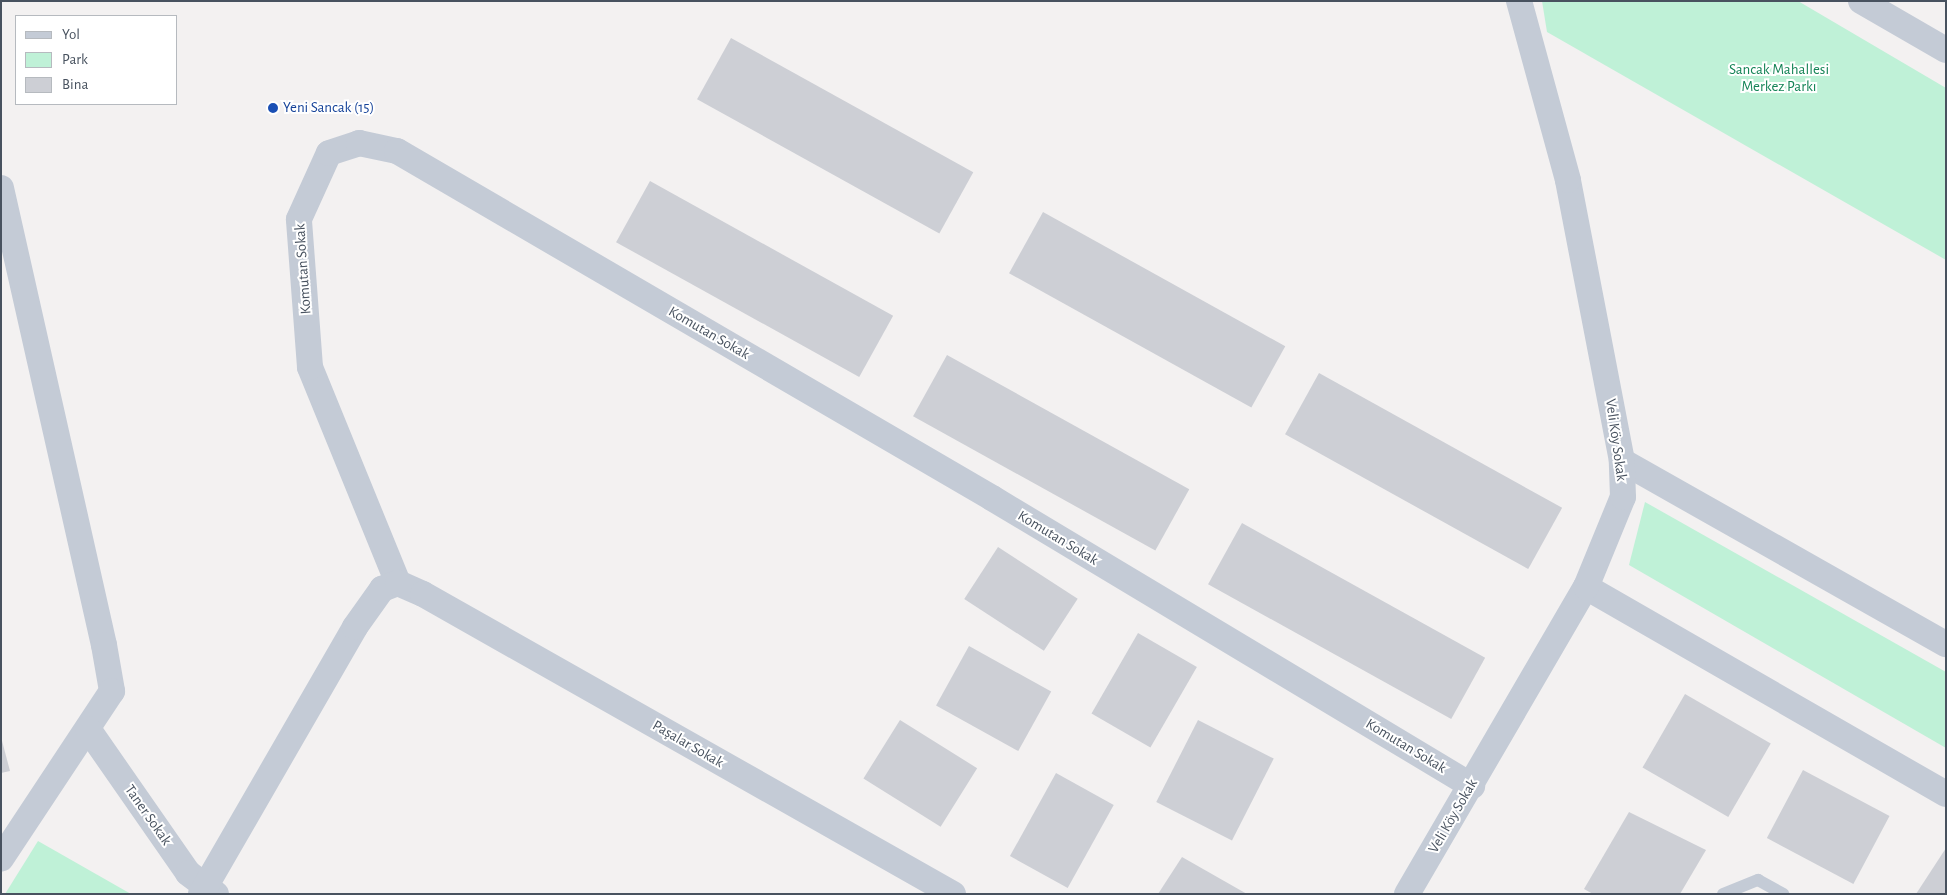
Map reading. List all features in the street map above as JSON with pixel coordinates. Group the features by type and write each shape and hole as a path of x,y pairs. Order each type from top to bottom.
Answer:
{"street":[{"name":"Veli Köy Sokak","path":"1407,894 1472,786 1550,644 1586,587 1623,497 1622,460 1568,180 1519,1"},
{"path":"1861,1 1946,50"},
{"name":"Komutan Sokak","path":"398,583 310,367 299,219 329,152 359,143 397,151 992,498 1472,786"},
{"path":"1,188 100,626 112,691 1,859"},
{"path":"1622,460 1946,644"},
{"path":"207,891 354,627 382,589 398,583"},
{"name":"Paşalar Sokak","path":"398,583 423,594 953,894"},
{"path":"1586,587 1946,794"},
{"name":"Taner Sokak","path":"88,729 188,873 207,891"}],"lane":[{"path":"1722,894 1758,880 1783,894"}],"green space":[{"name":"Sancak Mahallesi Merkez Parkı","path":"1542,1 1798,1 1946,88 1946,260 1547,32"},
{"path":"1645,502 1946,672 1946,748 1629,565"},
{"path":"38,841 131,894 5,894"}],"building":[{"path":"731,38 973,172 939,234 697,99"},
{"path":"650,181 893,316 859,377 616,242"},
{"path":"1043,212 1285,346 1251,408 1009,273"},
{"path":"947,355 1189,489 1155,551 913,416"},
{"path":"1319,373 1562,508 1528,569 1285,434"},
{"path":"1242,523 1485,658 1451,719 1208,584"},
{"path":"998,547 1078,599 1044,651 964,599"},
{"path":"1138,633 1197,667 1150,748 1092,714"},
{"path":"969,646 1051,692 1018,751 936,705"},
{"path":"1685,694 1771,743 1728,817 1642,768"},
{"path":"900,720 977,768 941,827 863,779"},
{"path":"1198,720 1274,759 1232,841 1156,802"},
{"path":"1,737 10,771 1,773"},
{"path":"1803,770 1890,816 1853,884 1767,838"},
{"path":"1056,773 1114,805 1068,888 1010,856"},
{"path":"1629,812 1706,850 1680,894 1593,894 1584,889"},
{"path":"1946,848 1946,894 1916,894"},
{"path":"1182,857 1247,894 1158,894"}],"place":[{"name":"Yeni Sancak (15)","path":"273,108"}]}
